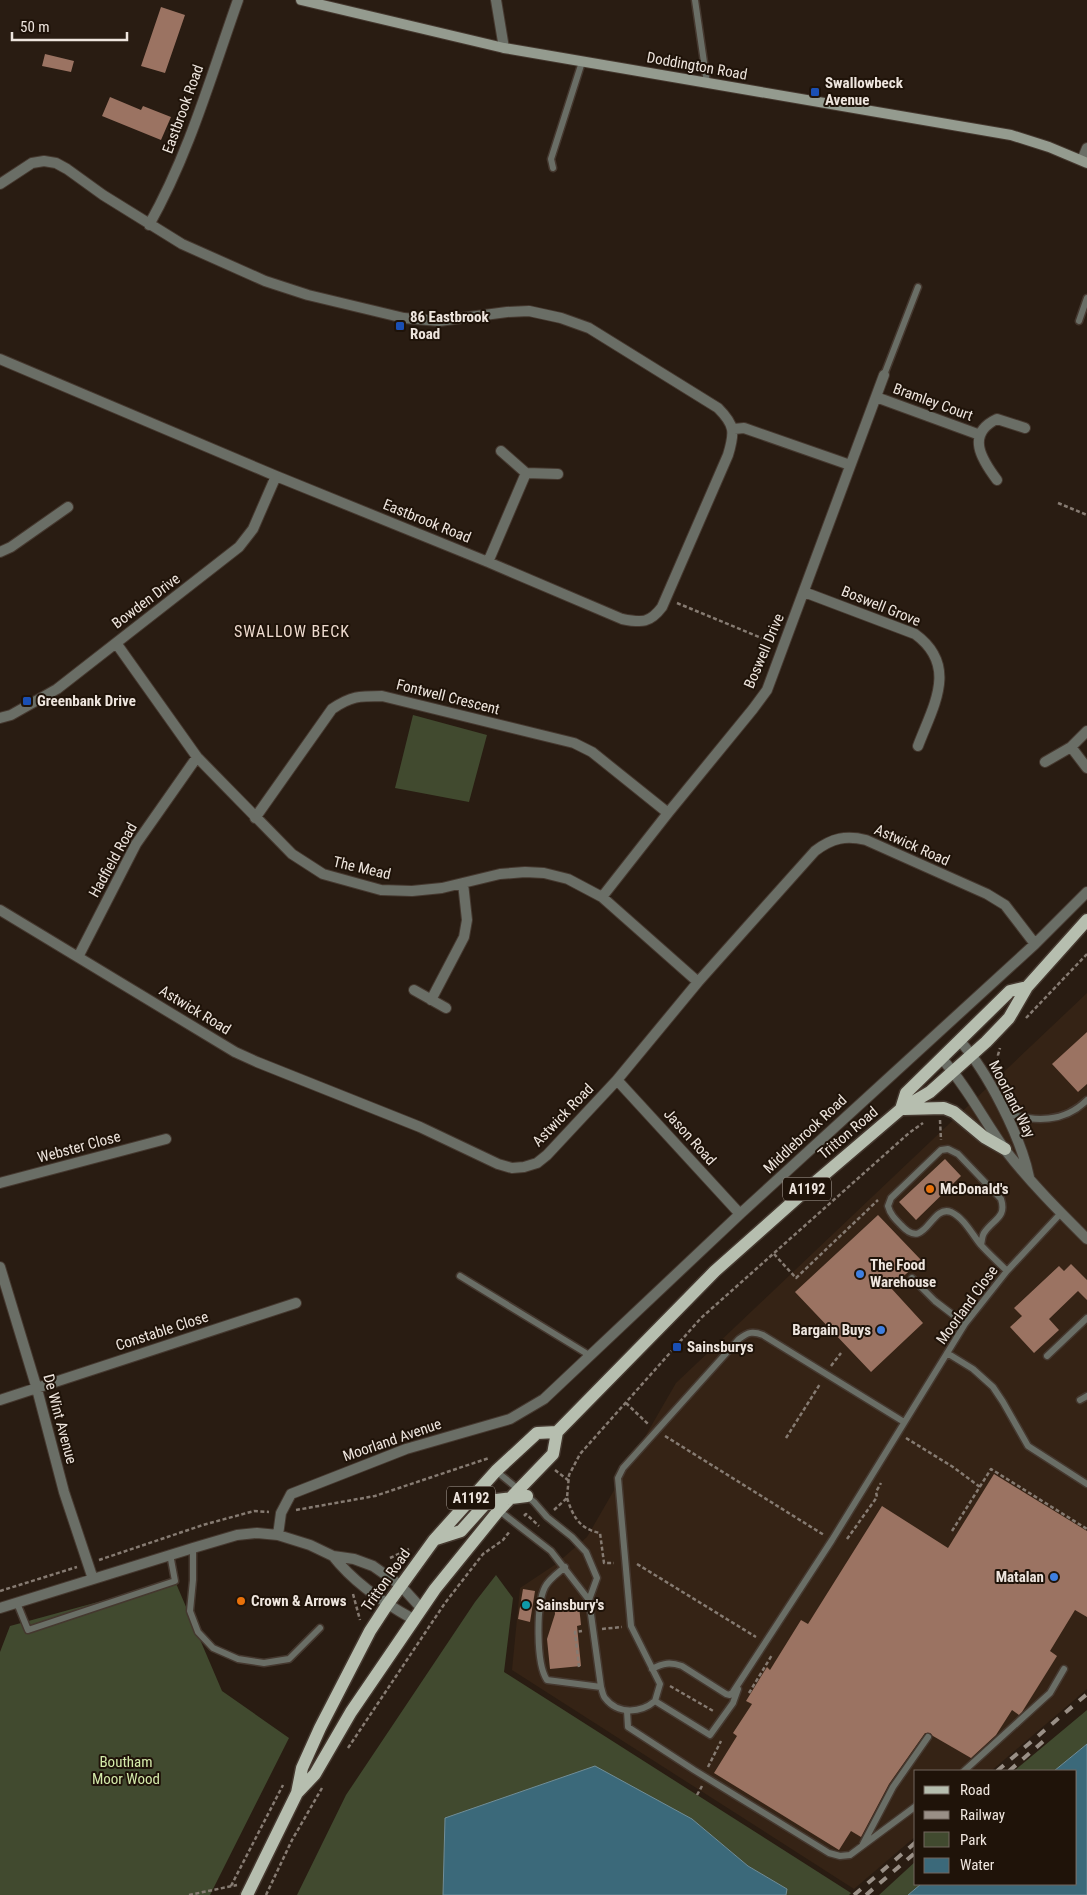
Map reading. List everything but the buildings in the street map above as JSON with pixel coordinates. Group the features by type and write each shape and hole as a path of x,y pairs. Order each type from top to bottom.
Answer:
{"main road":[{"name":"Doddington Road","path":"301,0 504,48 1011,135 1084,161"},
{"name":"Tritton Road","path":"297,1793 315,1774 350,1712 446,1574 499,1510 519,1494 553,1454 557,1432 715,1271 805,1191 902,1109 906,1093 1010,991 1027,987 1087,920"},
{"path":"902,1109 930,1092 986,1042 1008,1018 1027,987"},
{"path":"902,1109 949,1109 971,1124 994,1144 1005,1149"},
{"name":"Tritton Road","path":"247,1895 297,1793 302,1768 320,1728 370,1631 400,1585 434,1540 496,1471 537,1432 557,1432"},
{"path":"434,1540 461,1531 488,1501 519,1494"}],"street":[{"name":"Eastbrook Road","path":"149,225 168,192 192,133 238,0"},
{"path":"496,0 504,48"},
{"path":"1084,161 1087,148"},
{"path":"0,184 32,163 44,161 56,163 103,196 182,244 265,281 308,295 404,318 438,321 529,311 561,318 589,328 718,408 728,417 734,429 744,428 850,465"},
{"name":"Eastbrook Road","path":"0,358 276,476 622,619 634,621 645,621 655,616 666,598 728,455 734,429"},
{"name":"Boswell Drive","path":"602,897 668,812 754,709 767,690 884,375"},
{"name":"Bramley Court","path":"876,397 980,435"},
{"name":"Bramley Court","path":"997,480 982,458 978,442 980,435 992,422 997,420 1025,428"},
{"path":"501,451 526,473 558,474"},
{"path":"488,562 526,473"},
{"name":"Bowden Drive","path":"0,718 11,715 57,689 239,548 253,528 276,476"},
{"path":"0,552 12,547 68,507"},
{"name":"Boswell Grove","path":"804,592 915,634 931,649 939,668 940,688 918,746"},
{"name":"The Mead","path":"116,643 197,757 292,854 323,874 381,890 412,891 442,888 500,874 544,873 568,879 602,897 698,982"},
{"name":"Fontwell Crescent","path":"255,818 332,709 346,699 362,696 382,696 574,743 592,752 668,812"},
{"path":"1046,762 1071,746 1087,731"},
{"path":"1071,746 1087,768"},
{"name":"Hadfield Road","path":"78,957 136,844 197,757"},
{"name":"Astwick Road","path":"0,910 235,1052 420,1127 498,1164 512,1168 537,1163 547,1155 617,1080 698,982 825,843 838,838 852,837 866,840 987,894 1005,905 1034,944"},
{"path":"431,1000 464,937 467,920 463,883"},
{"name":"Middlebrook Road","path":"544,1399 740,1214 1034,944 1087,892"},
{"path":"414,990 446,1008"},
{"name":"Moorland Way","path":"960,1040 972,1054 1004,1113 1026,1160 1029,1177"},
{"name":"Moorland Way","path":"942,1059 953,1071 1005,1149 1087,1239"},
{"name":"Jason Road","path":"617,1080 740,1214"},
{"name":"Webster Close","path":"0,1183 166,1139"},
{"name":"De Wint Avenue","path":"0,1266 37,1389 64,1492 93,1579"},
{"name":"Constable Close","path":"0,1400 296,1302"},
{"name":"Moorland Avenue","path":"278,1535 281,1513 291,1494 406,1449 510,1419 544,1399"},
{"path":"0,1608 170,1554 237,1535 257,1533 278,1535 310,1544 333,1556 354,1559 373,1566 400,1585 421,1608"},
{"path":"333,1556 346,1572 387,1605 413,1619"}],"lane":[{"path":"695,0 707,83"},
{"path":"553,168 551,159 582,62"},
{"path":"884,375 918,287"},
{"path":"1079,321 1087,298"},
{"path":"1004,1113 1023,1119 1066,1116 1087,1100"},
{"path":"981,1245 983,1234 1002,1214 1001,1199 958,1154 948,1149 940,1150 891,1198 888,1206 890,1213 907,1232 913,1234 921,1232 936,1216 944,1212 951,1212 963,1222 981,1245 1007,1271"},
{"name":"Moorland Close","path":"742,1678 832,1540 965,1324 1007,1271 1062,1213"},
{"path":"460,1276 589,1355"},
{"path":"912,1278 935,1301 965,1324"},
{"path":"1048,1356 1087,1318"},
{"path":"496,1471 519,1494 586,1552 597,1578 589,1600 601,1687 605,1698 616,1707 627,1711 640,1711 655,1701 660,1684 631,1626 618,1478 623,1468 739,1339 748,1333 754,1332 763,1335 904,1422"},
{"path":"947,1353 972,1369 1001,1397 1028,1446 1087,1484"},
{"path":"1080,1400 1087,1396"},
{"path":"477,1491 551,1552 565,1567 589,1600"},
{"path":"193,1548 193,1580 190,1611 198,1632 213,1648 238,1659 264,1663 289,1659 320,1628"},
{"path":"17,1603 28,1630 175,1581 170,1554"},
{"path":"565,1567 545,1587 542,1598 538,1629 542,1672 547,1680 601,1687"},
{"path":"652,1669 665,1663 682,1666 730,1695 742,1678"},
{"path":"965,1770 1050,1693 1064,1669"},
{"path":"655,1701 710,1735 733,1703 742,1678"},
{"path":"627,1711 628,1727 829,1853 840,1856 850,1855 914,1807"},
{"path":"862,1845 893,1787 928,1738"}],"path":[{"path":"1058,503 1087,515"},
{"path":"666,598 784,648"},
{"path":"1021,1024 1087,954"},
{"path":"1000,1077 998,1055 1002,1044"},
{"path":"941,1115 939,1126 941,1142"},
{"path":"746,1697 776,1647 766,1643 633,1562 604,1563 600,1533 584,1528 571,1510 567,1498 566,1485 572,1466 580,1454 701,1318 909,1132 924,1122"},
{"path":"774,1254 796,1278 883,1196"},
{"path":"786,1438 841,1353"},
{"path":"626,1403 657,1431 842,1546 877,1497 876,1492 886,1476"},
{"path":"897,1434 953,1467 980,1487"},
{"path":"952,1531 993,1468 1087,1528"},
{"path":"1025,1490 1027,1486"},
{"path":"553,1511 567,1498"},
{"path":"344,1753 445,1603 483,1554 503,1540"},
{"path":"660,1684 672,1686 722,1717"},
{"path":"697,1794 708,1778 708,1765 722,1739"},
{"path":"266,1895 292,1840 324,1785"},
{"path":"189,1895 231,1886"}],"shaded area":[{"path":"1087,993 1087,1689 992,1770 914,1770 914,1838 854,1889 512,1670 520,1588 556,1564 587,1537 676,1383"}],"green space":[{"path":"413,715 487,735 469,802 395,788"},
{"path":"496,1575 513,1598 504,1672 851,1893 849,1895 786,1895 787,1889 748,1866 692,1819 445,1818 443,1895 297,1895 346,1795 475,1602"},
{"name":"Boutham Moor Wood","path":"175,1581 222,1691 289,1738 210,1895 0,1895 0,1652 10,1626"},
{"path":"1087,1710 1087,1744 1055,1770 1015,1770"},
{"path":"914,1863 914,1885 920,1885 908,1895 879,1895"}],"water":[{"path":"1087,1744 1087,1895 908,1895 920,1885 1077,1885 1077,1770 1055,1770"},
{"path":"595,1766 692,1819 748,1866 787,1889 786,1895 443,1895 445,1818"}],"railway":[{"path":"998,1770 1087,1694"},
{"path":"1010,1770 1046,1739"},
{"path":"854,1895 914,1844"},
{"path":"866,1895 914,1854"}],"place":[{"name":"Swallowbeck Avenue","path":"815,92"},
{"name":"86 Eastbrook Road","path":"400,326"},
{"name":"Greenbank Drive","path":"27,701"},
{"name":"McDonald's","path":"930,1189"},
{"name":"The Food Warehouse","path":"860,1274"},
{"name":"Bargain Buys","path":"881,1330"},
{"name":"Sainsburys","path":"677,1347"},
{"name":"Matalan","path":"1054,1577"},
{"name":"Crown & Arrows","path":"241,1601"},
{"name":"Sainsbury's","path":"526,1605"}],"district":[{"name":"SWALLOW BECK","path":"292,631"}]}
